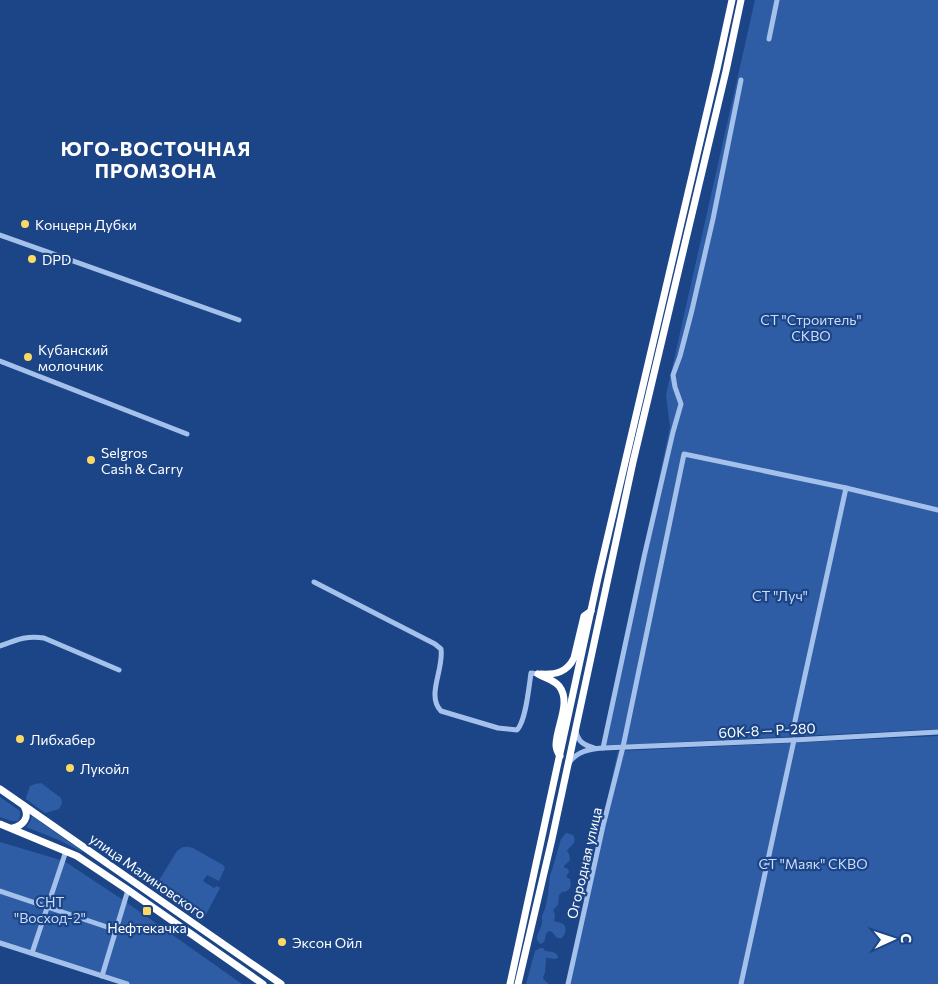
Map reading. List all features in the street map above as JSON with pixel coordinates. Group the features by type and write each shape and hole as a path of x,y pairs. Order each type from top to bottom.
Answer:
{"highway":[{"path":"510,984 590,615 732,0"},
{"path":"518,984 552,839 633,462 724,80 741,0"},
{"path":"538,674 548,675 567,669 574,658 584,616 594,616 598,620"},
{"path":"538,674 553,681 563,693 563,709 555,746 560,756"},
{"name":"улица Малиновского","path":"0,789 281,984"},
{"path":"13,828 20,826 26,820 27,814 24,805"},
{"name":"улица Малиновского","path":"0,824 77,856 259,983"},
{"path":"542,836 544,839 552,839"}],"street":[{"path":"768,39 777,0"},
{"path":"603,748 646,548 681,404 673,375 692,310 718,200 741,80"},
{"path":"0,235 239,320"},
{"path":"0,361 187,434"},
{"name":"Огородная улица","path":"568,984 603,826 623,747 684,454 846,488"},
{"path":"795,721 846,488 938,510"},
{"path":"314,582 435,644 441,649 441,662 434,701 441,712 498,728 517,730 521,726 523,718 531,673 538,674"},
{"path":"0,646 23,637 44,638 119,670"},
{"path":"575,726 580,741 584,745 597,749"},
{"name":"60К-8 — Р-280","path":"567,767 572,758 577,754 586,750 603,748 938,732"},
{"path":"741,984 794,740"},
{"path":"32,953 66,851"},
{"path":"102,976 128,890"},
{"path":"0,891 116,930"},
{"path":"0,943 127,984"}],"green space":[{"path":"755,0 938,0 938,729 602,746 670,427 666,395"},
{"name":"СТ \"Маяк\" СКВО","path":"938,736 938,984 567,984 618,751"},
{"path":"41,783 61,798 62,803 59,809 45,813 26,799 30,786"},
{"path":"0,797 20,811 18,821 0,817"},
{"path":"32,816 82,852 59,840 26,827"},
{"path":"566,833 573,835 575,840 567,851 570,860 564,866 564,868 568,869 569,872 566,877 570,879 571,884 569,890 559,895 558,905 553,910 555,914 554,921 565,926 565,934 562,938 559,938 550,931 546,934 543,943 540,944 537,936 542,924 550,875 561,839"},
{"name":"СНТ \"Восход-2\"","path":"0,842 64,861 242,984 122,984 0,944"},
{"path":"183,847 193,848 225,868 219,881 207,875 203,881 214,888 217,886 220,888 203,920 200,921 155,887 177,851"},
{"path":"540,948 555,953 558,956 555,959 546,958 543,977 549,984 526,984 535,951"}],"place":[{"name":"Концерн Дубки","path":"25,224"},
{"name":"DPD","path":"32,259"},
{"name":"Кубанский молочник","path":"28,357"},
{"name":"Selgros Cash & Carry","path":"91,460"},
{"name":"Либхабер","path":"20,739"},
{"name":"Лукойл","path":"70,768"},
{"name":"Нефтекачка","path":"147,911"},
{"name":"Эксон Ойл","path":"282,942"}],"district":[{"name":"ЮГО-ВОСТОЧНАЯ ПРОМЗОНА","path":"156,159"}],"park label":[{"name":"СТ \"Строитель\" СКВО","path":"811,328"},
{"name":"СТ \"Луч\"","path":"780,595"}]}
